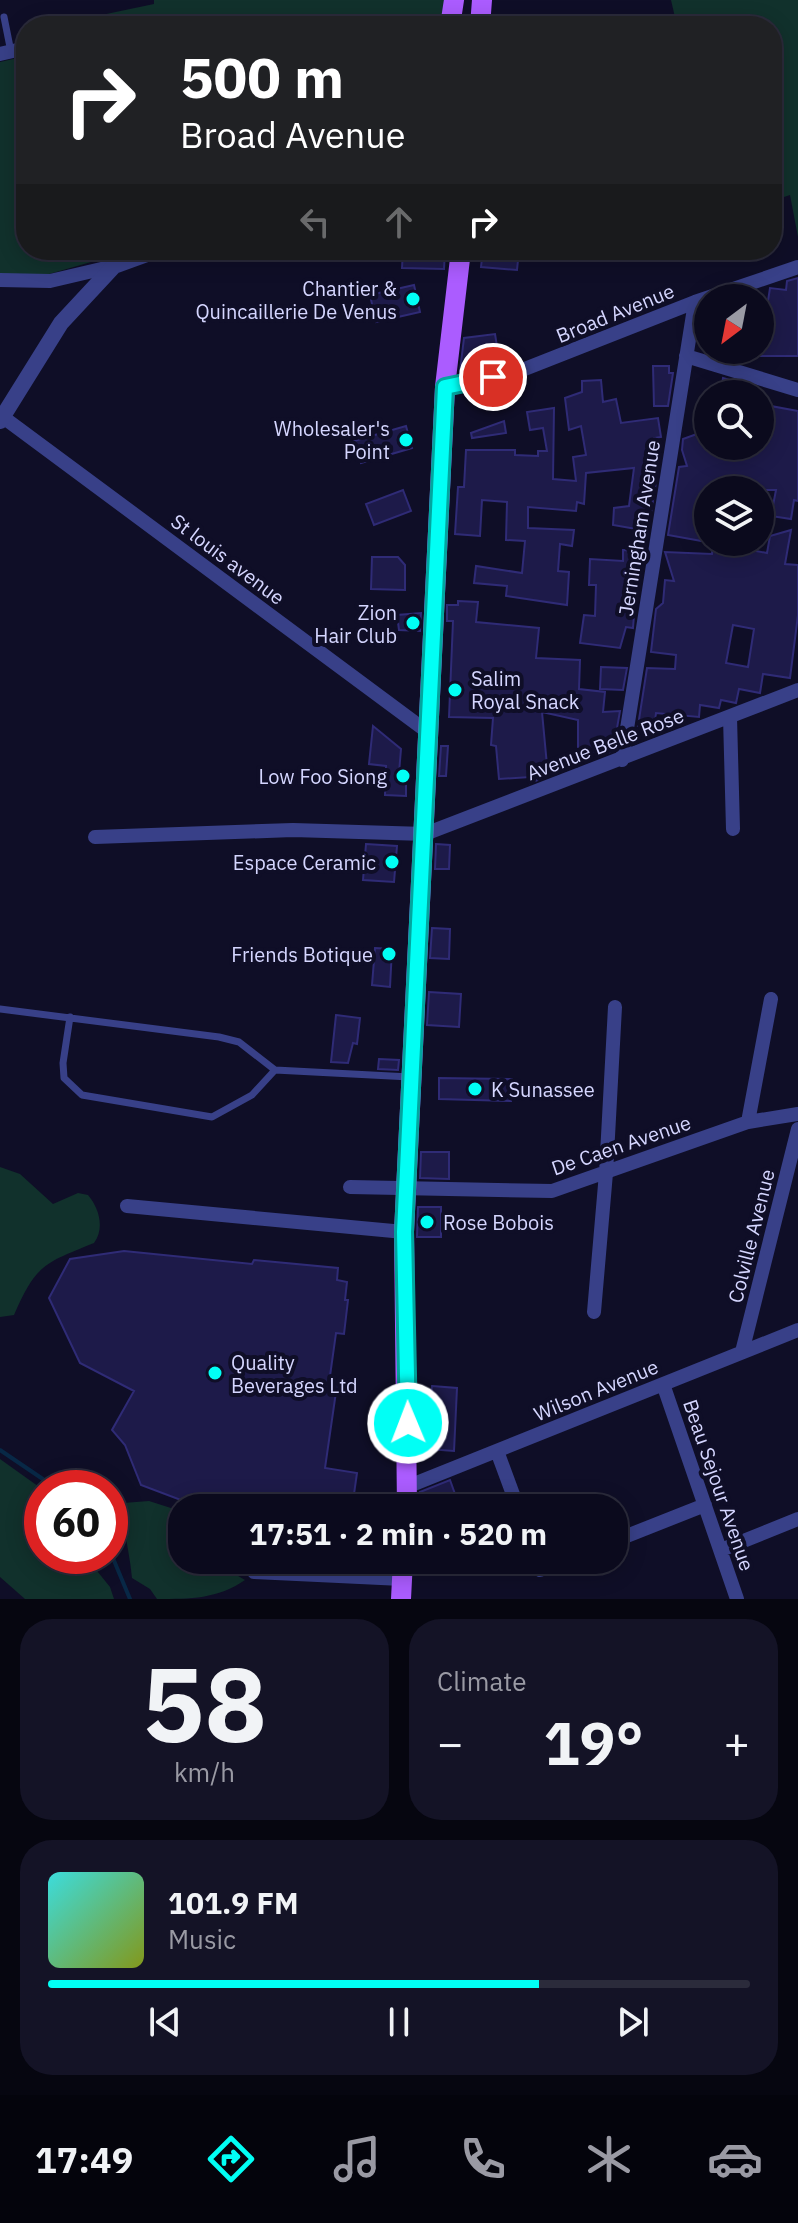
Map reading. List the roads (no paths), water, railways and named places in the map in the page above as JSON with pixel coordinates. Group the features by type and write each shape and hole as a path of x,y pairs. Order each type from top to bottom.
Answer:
{"main road":[{"path":"408,1494 404,1232 445,387 460,260"}],"street":[{"path":"0,280 50,281 130,260"},
{"path":"1,419 61,323 114,266"},
{"name":"Broad Avenue","path":"748,284 798,267"},
{"name":"Broad Avenue","path":"445,387 543,364 694,302"},
{"name":"Jerningham Avenue","path":"622,760 694,308"},
{"path":"686,356 798,390"},
{"name":"St louis avenue","path":"1,419 429,733"},
{"name":"Avenue Belle Rose","path":"425,834 798,690"},
{"path":"730,717 733,829"},
{"path":"95,837 293,830 425,834"},
{"path":"748,1122 771,999"},
{"path":"594,1312 606,1173 615,1007"},
{"name":"De Caen Avenue","path":"350,1187 530,1193 575,1185 748,1122 798,1114"},
{"name":"Colville Avenue","path":"742,1352 798,1129"},
{"path":"127,1206 404,1232"},
{"name":"Wilson Avenue","path":"409,1486 798,1330"},
{"name":"Beau Sejour Avenue","path":"663,1384 737,1599"},
{"path":"497,1451 513,1494"},
{"path":"628,1535 705,1505"},
{"path":"721,1550 798,1519"},
{"path":"296,1574 402,1579"}],"lane":[{"path":"4,17 12,51"},
{"path":"0,1009 219,1037 239,1042 275,1070 412,1078"},
{"path":"70,1017 63,1063 64,1078 70,1087 82,1095 212,1117 245,1101 275,1070"}],"waterway":[{"path":"0,1450 29,1470"},
{"path":"120,1574 130,1599"}],"place":[{"name":"Chantier & Quincaillerie De Venus","path":"413,299"},
{"name":"Wholesaler's Point","path":"406,440"},
{"name":"Zion Hair Club","path":"413,623"},
{"name":"Salim Royal Snack","path":"455,690"},
{"name":"Low Foo Siong","path":"403,776"},
{"name":"Espace Ceramic","path":"392,862"},
{"name":"Friends Botique","path":"389,954"},
{"name":"K Sunassee","path":"475,1089"},
{"name":"Rose Bobois","path":"427,1222"},
{"name":"Quality Beverages Ltd","path":"215,1373"}]}
